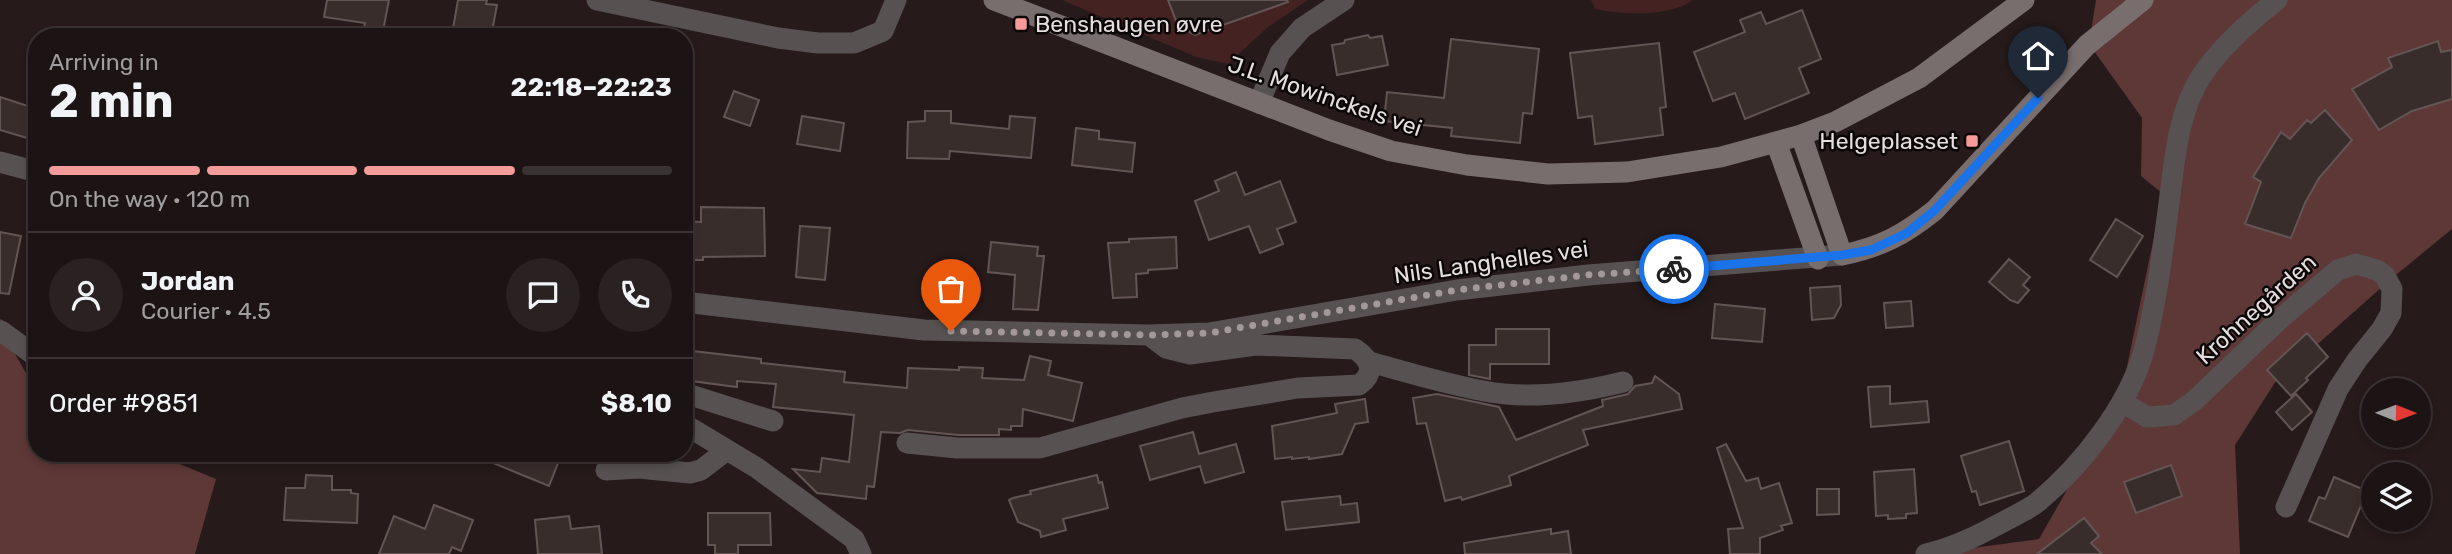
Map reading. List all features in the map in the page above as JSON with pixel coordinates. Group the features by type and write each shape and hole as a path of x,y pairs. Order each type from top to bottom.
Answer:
{"main road":[{"name":"J.L. Mowinckels vei","path":"994,0 1391,151 1467,165 1548,174 1627,172 1721,157 1801,135 1835,122 1919,78 2023,0"},
{"path":"1801,135 1842,255 1871,250 1907,233 1935,210 2087,45 2143,0"},
{"path":"1776,142 1818,259"}],"street":[{"path":"597,0 778,38 818,43 854,43 883,31 896,0"},
{"path":"1259,103 1280,53 1302,28 1344,0"},
{"path":"1926,554 1989,530 2038,503 2063,479 2096,440 2122,402 2142,356 2157,285 2174,160 2189,102 2202,76 2252,20 2277,0"},
{"path":"0,162 28,170"},
{"name":"Nils Langhelles vei","path":"693,303 924,330 1149,335 1209,333 1457,290 1587,275 1818,259 1842,255"},
{"name":"Krohnegården","path":"2122,402 2147,417 2174,415 2194,401 2281,318 2337,270 2356,264 2377,270 2385,276 2392,289 2391,313 2382,330 2357,360 2338,389 2286,507"},
{"path":"1,331 28,350"},
{"name":"Nils Langhelles vei","path":"1149,335 1166,348 1190,354 1256,345 1355,349 1370,362 1419,377 1486,392 1545,394 1589,391 1623,382"},
{"path":"906,443 957,448 1040,449 1182,408 1298,388 1359,385 1364,382 1370,362"},
{"path":"693,396 773,421"},
{"path":"693,429 757,468 854,540 861,554"},
{"path":"606,470 639,468 690,473 701,470 727,450"}],"shaded area":[{"path":"1062,0 1308,0 1268,27 1228,64 1196,57"},
{"path":"1591,0 1693,0 1684,6 1659,12 1618,13 1595,9"},
{"path":"2096,0 2452,0 2452,229 2276,381 2235,445 2240,554 1928,554 2039,539 2121,395 2163,194 2141,176 2142,118 2089,44"},
{"path":"0,319 3,320 4,335 28,376 28,462 175,462 216,479 195,554 0,554"}],"building":[{"path":"327,0 389,0 384,28 364,28 365,23 324,17"},
{"path":"458,0 487,0 486,4 497,5 493,28 453,28"},
{"path":"1168,0 1288,2 1195,35 1178,26"},
{"path":"1802,10 1821,59 1799,68 1809,93 1745,119 1735,93 1713,101 1694,52 1745,32 1740,20 1761,12 1766,24"},
{"path":"1368,35 1370,38 1382,36 1388,65 1337,75 1332,45"},
{"path":"1451,39 1539,49 1532,114 1523,113 1520,143 1451,136 1452,128 1384,121 1387,92 1444,98"},
{"path":"2438,41 2441,52 2452,50 2452,99 2412,111 2379,130 2352,89 2392,67 2388,58"},
{"path":"1659,43 1666,107 1660,108 1663,135 1595,144 1592,116 1578,118 1570,53"},
{"path":"734,91 759,100 750,126 724,117"},
{"path":"0,97 28,106 28,138 0,130"},
{"path":"2325,110 2352,140 2319,178 2305,203 2291,238 2245,224 2261,182 2253,177 2281,132 2290,139 2307,120 2311,123"},
{"path":"925,111 951,111 951,123 1009,129 1010,116 1035,118 1031,158 950,151 949,159 907,158 908,122 925,121"},
{"path":"802,116 844,123 840,151 797,144"},
{"path":"1076,128 1099,131 1099,139 1135,143 1132,172 1072,165"},
{"path":"1236,172 1245,195 1280,181 1296,222 1277,229 1283,244 1260,253 1249,226 1209,240 1195,201 1219,191 1215,181"},
{"path":"701,207 764,208 765,256 703,257 703,260 693,260 693,222 701,222"},
{"path":"2116,219 2143,236 2117,277 2090,260"},
{"path":"800,226 830,228 825,280 796,277"},
{"path":"0,232 21,236 9,294 0,293"},
{"path":"1176,237 1177,268 1148,270 1148,273 1136,274 1137,297 1113,298 1108,243 1129,242 1129,239"},
{"path":"991,242 1038,247 1037,256 1044,256 1038,310 1013,309 1015,275 988,272"},
{"path":"2009,259 2030,277 2023,285 2029,290 2018,303 2010,300 1989,282"},
{"path":"1840,286 1841,305 1834,318 1812,320 1810,288"},
{"path":"1911,301 1913,326 1886,328 1884,303"},
{"path":"1715,304 1765,309 1762,342 1712,338"},
{"path":"1496,329 1549,329 1549,364 1490,364 1490,379 1469,375 1469,345 1496,345"},
{"path":"2307,333 2328,357 2291,396 2267,370"},
{"path":"693,351 761,359 761,363 845,372 844,382 907,388 908,368 983,368 982,378 1024,380 1030,356 1051,361 1048,375 1082,383 1073,421 1023,409 1022,426 1011,426 1011,430 999,429 999,435 958,435 908,430 900,433 881,432 874,487 867,486 866,499 817,493 793,469 820,472 822,458 849,462 854,415 773,407 776,384 737,381 737,387 693,381"},
{"path":"1655,376 1679,394 1682,409 1583,430 1588,445 1509,476 1511,485 1462,500 1461,497 1445,501 1426,423 1417,424 1413,398 1437,394 1499,407 1516,440 1603,406 1602,400 1628,394 1635,386 1652,383"},
{"path":"1890,386 1890,404 1927,401 1929,422 1871,427 1868,387"},
{"path":"2296,394 2312,412 2292,430 2276,412"},
{"path":"1365,399 1368,422 1355,424 1342,454 1309,459 1275,459 1272,426 1337,413 1335,404"},
{"path":"1193,432 1199,454 1236,444 1244,472 1205,483 1200,466 1150,480 1140,446"},
{"path":"2009,441 2024,491 1980,505 1976,491 1972,492 1961,456"},
{"path":"1726,444 1746,481 1758,478 1761,489 1779,483 1792,523 1781,526 1783,530 1760,538 1760,554 1730,554 1728,529 1743,528 1717,448"},
{"path":"491,462 558,462 549,486"},
{"path":"2171,465 2182,496 2136,513 2124,482"},
{"path":"1914,469 1917,513 1906,514 1906,518 1888,519 1888,515 1876,516 1874,472"},
{"path":"306,475 332,476 332,490 351,490 351,493 358,494 357,523 284,520 286,488 305,488"},
{"path":"1097,475 1099,483 1102,482 1108,508 1063,519 1066,530 1041,537 1040,531 1018,522 1009,500 1031,494 1030,491"},
{"path":"2334,477 2361,488 2361,506 2348,537 2309,521 2319,497 2325,499"},
{"path":"1817,489 1839,489 1839,514 1817,515"},
{"path":"1340,496 1341,505 1357,503 1359,522 1286,530 1282,502"},
{"path":"434,505 473,520 461,551 452,547 449,554 379,554 394,516 425,529"},
{"path":"708,513 770,513 771,545 738,545 738,554 715,554 715,545 708,545"},
{"path":"569,516 571,529 599,526 602,554 538,554 535,520"},
{"path":"2084,518 2099,536 2091,543 2102,554 2037,554"},
{"path":"1551,529 1551,534 1568,531 1571,554 1465,554 1464,543"}],"way so far":[{"path":"951,331 1149,335 1209,333 1457,290 1587,275 1674,269"}],"place":[{"name":"Benshaugen øvre","path":"1021,24"},
{"name":"Helgeplasset","path":"1972,141"}],"route":[{"path":"1674,269 1818,259 1871,250 1907,233 1935,210 2038,98"}]}
